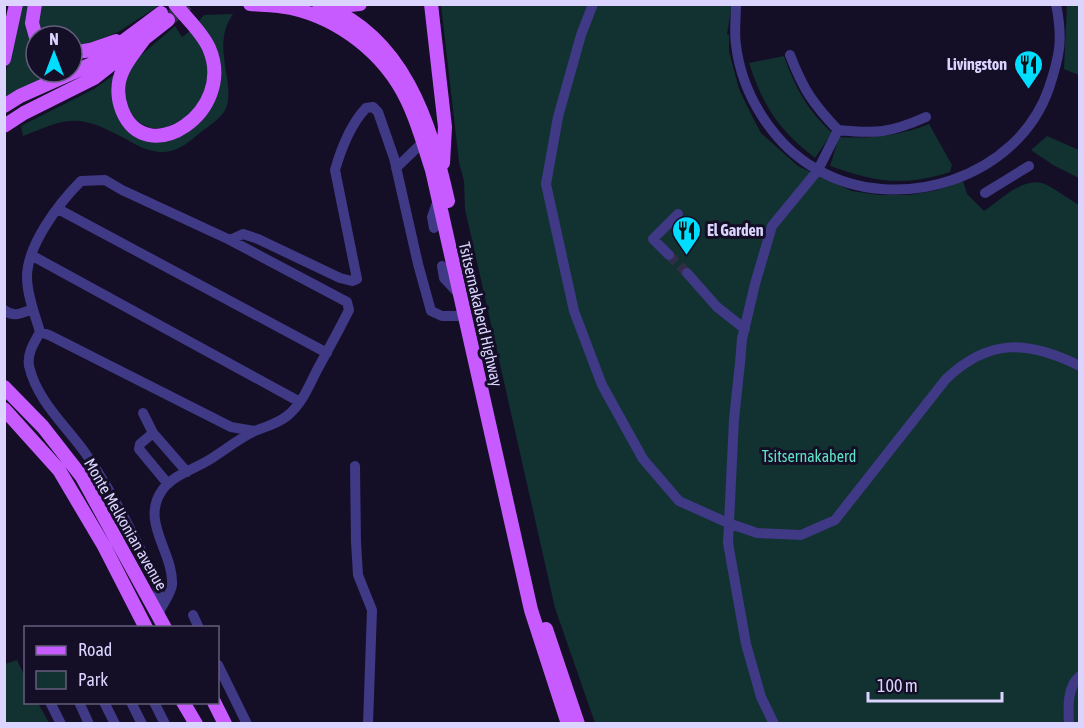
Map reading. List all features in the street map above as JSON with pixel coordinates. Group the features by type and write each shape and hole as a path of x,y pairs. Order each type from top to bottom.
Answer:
{"main road":[{"path":"4,59 16,4"},
{"path":"32,24 35,4"},
{"path":"139,36 123,69 119,83 119,102 126,118 134,128 150,135 165,135 185,127 201,113 211,96 214,77 209,48 175,4"},
{"name":"Tsitsernakaberd Highway","path":"250,4 289,8 325,19 373,53 407,99 418,126 438,199 531,610 568,723"},
{"path":"323,6 360,4"},
{"path":"431,4 445,127 443,174"},
{"name":"Tsitsernakaberd Highway","path":"323,6 363,28 390,56 424,113 443,174 540,611 578,723"},
{"path":"4,126 24,113 94,78 139,36 164,17"},
{"path":"84,51 139,36"},
{"path":"4,106 20,96 94,63 139,36"},
{"name":"Monte Melkonian avenue","path":"4,387 43,427 82,477 163,623"},
{"name":"Monte Melkonian avenue","path":"4,409 58,470 104,546 145,626"},
{"path":"104,546 117,538"},
{"path":"185,704 206,722"},
{"path":"204,704 206,722"},
{"path":"215,704 225,723"}],"street":[{"path":"593,4 558,117 546,184 574,311 602,384 643,459 679,501 757,533 801,535 835,520 946,379 959,367 988,352 1009,347 1031,348 1054,354 1080,366"},
{"path":"736,4 736,47 747,85 758,110 780,139 793,152 818,170 858,185 880,189 903,189 964,176 987,165 1017,141 1032,124 1046,97 1060,53 1061,29 1056,4"},
{"path":"790,55 801,83 819,110 838,130 870,133 900,129 926,117"},
{"path":"230,240 243,234 340,278 352,281 357,279 335,170 359,116 366,108 373,108 378,112 396,168 431,311 442,316 464,316"},
{"path":"774,723 762,697 746,644 728,543 734,419 745,329 772,226 818,170 838,130"},
{"path":"396,168 420,145"},
{"path":"985,194 1029,166"},
{"path":"105,180 230,240 346,302 349,310 300,402 288,415 272,426 254,431 187,472 168,484 159,496 155,506 154,522 171,572 172,587 163,623 157,583 149,566 86,454 52,411 32,374 29,355 40,332 27,277 33,247 68,193 81,181 105,180"},
{"path":"434,228 432,217 438,199"},
{"path":"58,209 327,353"},
{"path":"669,255 652,239 678,214"},
{"path":"32,255 300,402"},
{"path":"442,266 444,278 460,294"},
{"path":"687,273 717,307 745,329"},
{"path":"4,310 17,315 33,309"},
{"path":"40,332 231,427 254,431"},
{"path":"142,413 153,433 187,472"},
{"path":"153,433 140,444 140,448 168,484"},
{"path":"355,466 358,575 372,610 368,723"},
{"path":"193,615 198,626"},
{"path":"219,667 248,723"},
{"path":"1069,723 1071,690 1075,680 1080,676"},
{"path":"51,704 61,723"},
{"path":"79,704 89,723"},
{"path":"105,704 115,723"},
{"path":"131,704 142,723"},
{"path":"155,704 165,723"},
{"path":"183,704 187,723"}],"green space":[{"path":"155,4 157,7 118,32 84,45 84,24 37,24 39,5"},
{"path":"20,5 30,5 31,24 24,24 24,84 40,84 5,102 5,76"},
{"name":"Tsitsernakaberd","path":"441,5 732,5 727,34 739,89 761,133 798,166 852,191 878,195 909,195 938,190 963,181 967,194 984,211 1022,185 1030,183 1047,185 1079,205 1079,723 595,723 555,608 465,209 464,181 459,162"},
{"path":"1067,5 1079,5 1079,75 1064,69"},
{"path":"233,14 226,27 224,40 228,102 224,112 215,122 184,145 165,152 150,150 107,129 83,121 62,122 23,136 21,126 94,89 114,75 113,96 125,126 186,133 209,109 219,87 216,67 197,23 204,15"},
{"path":"175,26 182,37 190,31 203,48 208,63 209,83 192,114 166,128 151,128 139,123 128,110 123,95 126,71 133,62"},
{"path":"784,56 803,98 832,133 815,158 791,137 774,116 760,93 749,63"},
{"path":"929,124 952,165 950,172 918,180 889,181 861,176 830,166 839,137 885,136"},
{"path":"1047,136 1079,150 1079,178 1053,165 1031,150"},
{"path":"17,660 24,675 24,704 39,704 49,723 5,723 5,664"}],"tunnel":[{"path":"168,20 187,4"},
{"path":"669,255 687,273"}],"place":[{"name":"Livingston","path":"1028,90"},
{"name":"El Garden","path":"686,256"}]}
